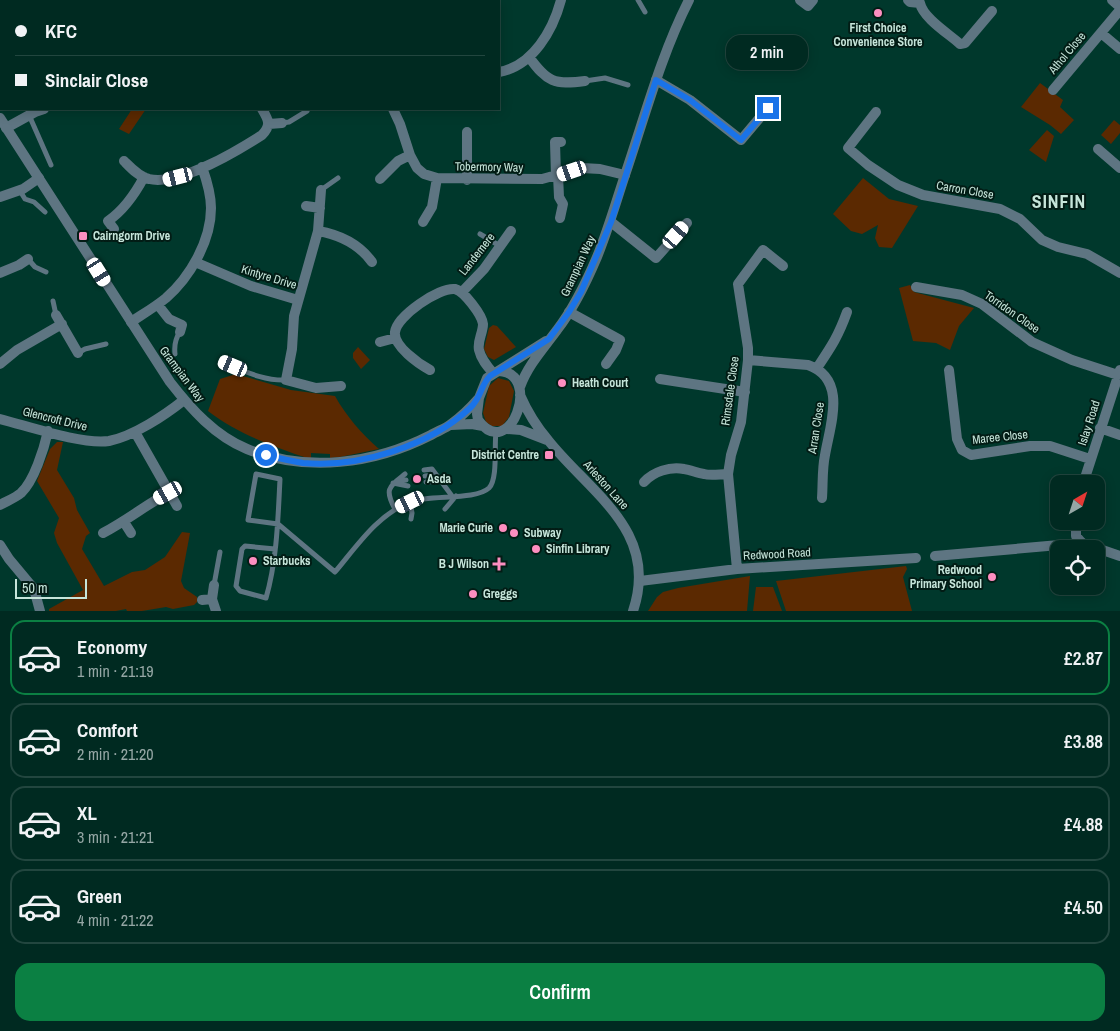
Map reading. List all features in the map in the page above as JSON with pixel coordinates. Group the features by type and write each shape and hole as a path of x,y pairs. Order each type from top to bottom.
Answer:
{"street":[{"path":"500,72 516,66 529,57 553,26 561,0"},
{"name":"Grampian Way","path":"520,391 530,365 569,312 584,285 611,222 656,80 674,32 689,0"},
{"path":"800,0 808,6 814,0"},
{"path":"908,0 910,2 921,2 921,9 926,16 960,44 965,43 992,11"},
{"name":"Athol Close","path":"1053,90 1120,8 1112,0"},
{"name":"Athol Close","path":"1101,33 1120,49"},
{"path":"529,57 543,76 550,80 558,83 585,81"},
{"path":"656,80 690,100 738,144 768,108"},
{"path":"6,128 42,110"},
{"path":"124,161 144,177 150,179 168,179 202,167 230,155 262,135 267,130 269,124 263,110"},
{"name":"Tobermory Way","path":"393,110 403,130 410,155 417,168 424,174 437,178 530,180 557,176 582,168 625,175"},
{"name":"Carron Close","path":"876,112 848,148 868,165 898,185 924,195 1000,209 1020,219 1042,240 1058,247 1087,254 1120,273"},
{"name":"Grampian Way","path":"0,118 170,382 184,400 214,429 246,448 266,455 304,463 338,463 376,456 408,445 451,425 479,398"},
{"path":"269,124 282,123"},
{"path":"466,132 468,180"},
{"path":"560,218 563,204 557,176 555,142 561,142"},
{"path":"1098,150 1120,168"},
{"path":"380,179 398,161 410,155"},
{"path":"131,322 158,305 180,284 195,262 211,217 210,193 202,167"},
{"path":"114,229 108,221 128,203 144,177"},
{"path":"0,197 20,191 39,178"},
{"path":"423,222 432,208 437,178"},
{"name":"Kintyre Drive","path":"195,262 251,286 298,300 318,231 322,190"},
{"path":"306,206 320,208"},
{"path":"611,222 655,260 686,223"},
{"path":"318,231 348,240 362,248 372,262"},
{"name":"Landemere","path":"462,292 484,269 511,231"},
{"name":"Rimsdale Close","path":"737,569 728,474 740,422 748,360 748,348 738,284 763,250 784,266"},
{"path":"0,273 28,259"},
{"name":"Torridon Close","path":"916,287 962,295 982,304 1032,342 1072,360 1119,372"},
{"path":"430,370 419,364 395,338 397,326 426,299 448,289 456,289 462,292 482,321 478,348 481,356 496,372"},
{"path":"298,300 294,316 292,349 286,380 316,388 341,386"},
{"path":"158,305 169,319 182,325 180,332"},
{"path":"569,312 620,340 616,350 606,364"},
{"path":"748,360 808,365 817,368 833,346 846,312"},
{"path":"0,364 59,320 78,353"},
{"path":"380,342 395,338"},
{"name":"Grampian Way","path":"496,372 549,339"},
{"name":"Arran Close","path":"817,368 824,375 832,389 834,406 824,458 822,498"},
{"name":"Maree Close","path":"949,370 957,439 962,450 971,455 1030,446 1050,446 1090,459"},
{"path":"496,372 508,372 514,377 520,391 515,420 507,429 496,432 483,426 478,420 477,414 479,398 484,384 496,372"},
{"name":"Islay Road","path":"1086,475 1119,372"},
{"path":"660,379 745,392"},
{"name":"Arleston Lane","path":"520,391 531,417 548,441 620,519 630,535 635,550 640,581 633,611"},
{"name":"Glencroft Drive","path":"0,419 94,441 110,440 134,432 184,400"},
{"name":"Grampian Way","path":"451,425 472,424 483,426"},
{"path":"1100,428 1120,435"},
{"name":"Arleston Lane","path":"507,429 521,430 548,441"},
{"path":"0,505 21,493 26,486 37,465 48,431"},
{"path":"134,432 177,506"},
{"path":"644,482 649,476 673,469 684,468 706,475 728,474"},
{"path":"100,535 124,522 145,506 168,493"},
{"path":"124,522 130,533"},
{"path":"0,545 8,559 34,589 40,611"},
{"path":"935,556 1050,546"},
{"path":"1105,551 1120,556"},
{"name":"Redwood Road","path":"640,581 737,569 914,561"},
{"path":"214,585 207,600 216,611"}],"lane":[{"path":"638,0 645,12"},
{"path":"585,81 605,78 628,85"},
{"path":"282,123 289,122 307,111"},
{"path":"29,115 50,165"},
{"path":"322,190 338,178"},
{"path":"20,191 24,199 34,202 45,212"},
{"path":"480,234 500,246"},
{"path":"28,259 35,267 46,272"},
{"path":"53,301 59,320"},
{"path":"175,354 176,337 180,332"},
{"path":"78,353 85,349 106,344"},
{"path":"221,362 244,372 273,380 286,380"},
{"path":"275,549 245,546 242,549 236,586 240,590 266,598 275,549 278,524 280,479 256,474 248,520 278,524 335,572 373,526 395,509 410,502 431,497 474,496 489,488 495,473 496,432"},
{"path":"424,473 432,469 454,496"},
{"path":"395,509 388,493 393,483 406,477"},
{"path":"426,482 441,481"},
{"path":"393,483 408,486"},
{"path":"446,509 454,496"},
{"path":"410,502 411,519"},
{"path":"214,585 220,552"}],"shaded area":[{"path":"1040,83 1063,100 1060,107 1074,120 1061,134 1021,107"},
{"path":"131,110 145,110 129,134 119,129"},
{"path":"1114,120 1120,125 1120,133 1111,144 1101,135"},
{"path":"1047,130 1054,136 1046,162 1029,150"},
{"path":"863,178 889,199 918,206 892,248 879,247 875,238 878,225 862,234 851,231 833,214"},
{"path":"910,285 914,292 974,308 959,326 950,350 936,343 913,341 899,288"},
{"path":"493,325 497,326 516,347 494,360 488,357 484,349 489,328"},
{"path":"358,347 370,360 361,369 353,358 353,353"},
{"path":"236,374 291,390 335,396 344,411 379,449 330,458 330,454 311,453 311,458 307,458 243,433 208,411 220,379"},
{"path":"498,378 509,381 514,391 509,417 502,426 492,426 486,422 483,413 489,386"},
{"path":"57,442 63,442 57,470 74,498 77,510 90,533 86,536 82,549 104,586 132,572 145,570 165,557 182,532 190,533 181,581 184,588 197,597 197,602 194,605 173,609 166,607 142,611 127,611 126,609 116,611 49,611 49,609 83,590 57,543 54,533 59,518 37,481 50,449"},
{"path":"906,566 907,569 903,577 912,611 786,611 776,581"},
{"path":"750,576 747,611 648,611 657,597 663,592"},
{"path":"756,587 773,587 782,611 753,611"}],"place":[{"name":"First Choice Convenience Store","path":"878,13"},
{"name":"Cairngorm Drive","path":"83,236"},
{"name":"Heath Court","path":"562,383"},
{"name":"District Centre","path":"549,455"},
{"name":"Asda","path":"417,479"},
{"name":"Marie Curie","path":"503,528"},
{"name":"Subway","path":"514,533"},
{"name":"Sinfin Library","path":"536,549"},
{"name":"Starbucks","path":"253,561"},
{"name":"B J Wilson","path":"499,564"},
{"name":"Redwood Primary School","path":"992,577"},
{"name":"Greggs","path":"473,594"}],"district":[{"name":"SINFIN","path":"1059,202"}],"route":[{"path":"266,455 304,463 338,463 376,456 408,445 451,425 479,398 487,378 549,339 557,330 581,292 602,245 656,80 690,100 741,140 768,108"}]}
